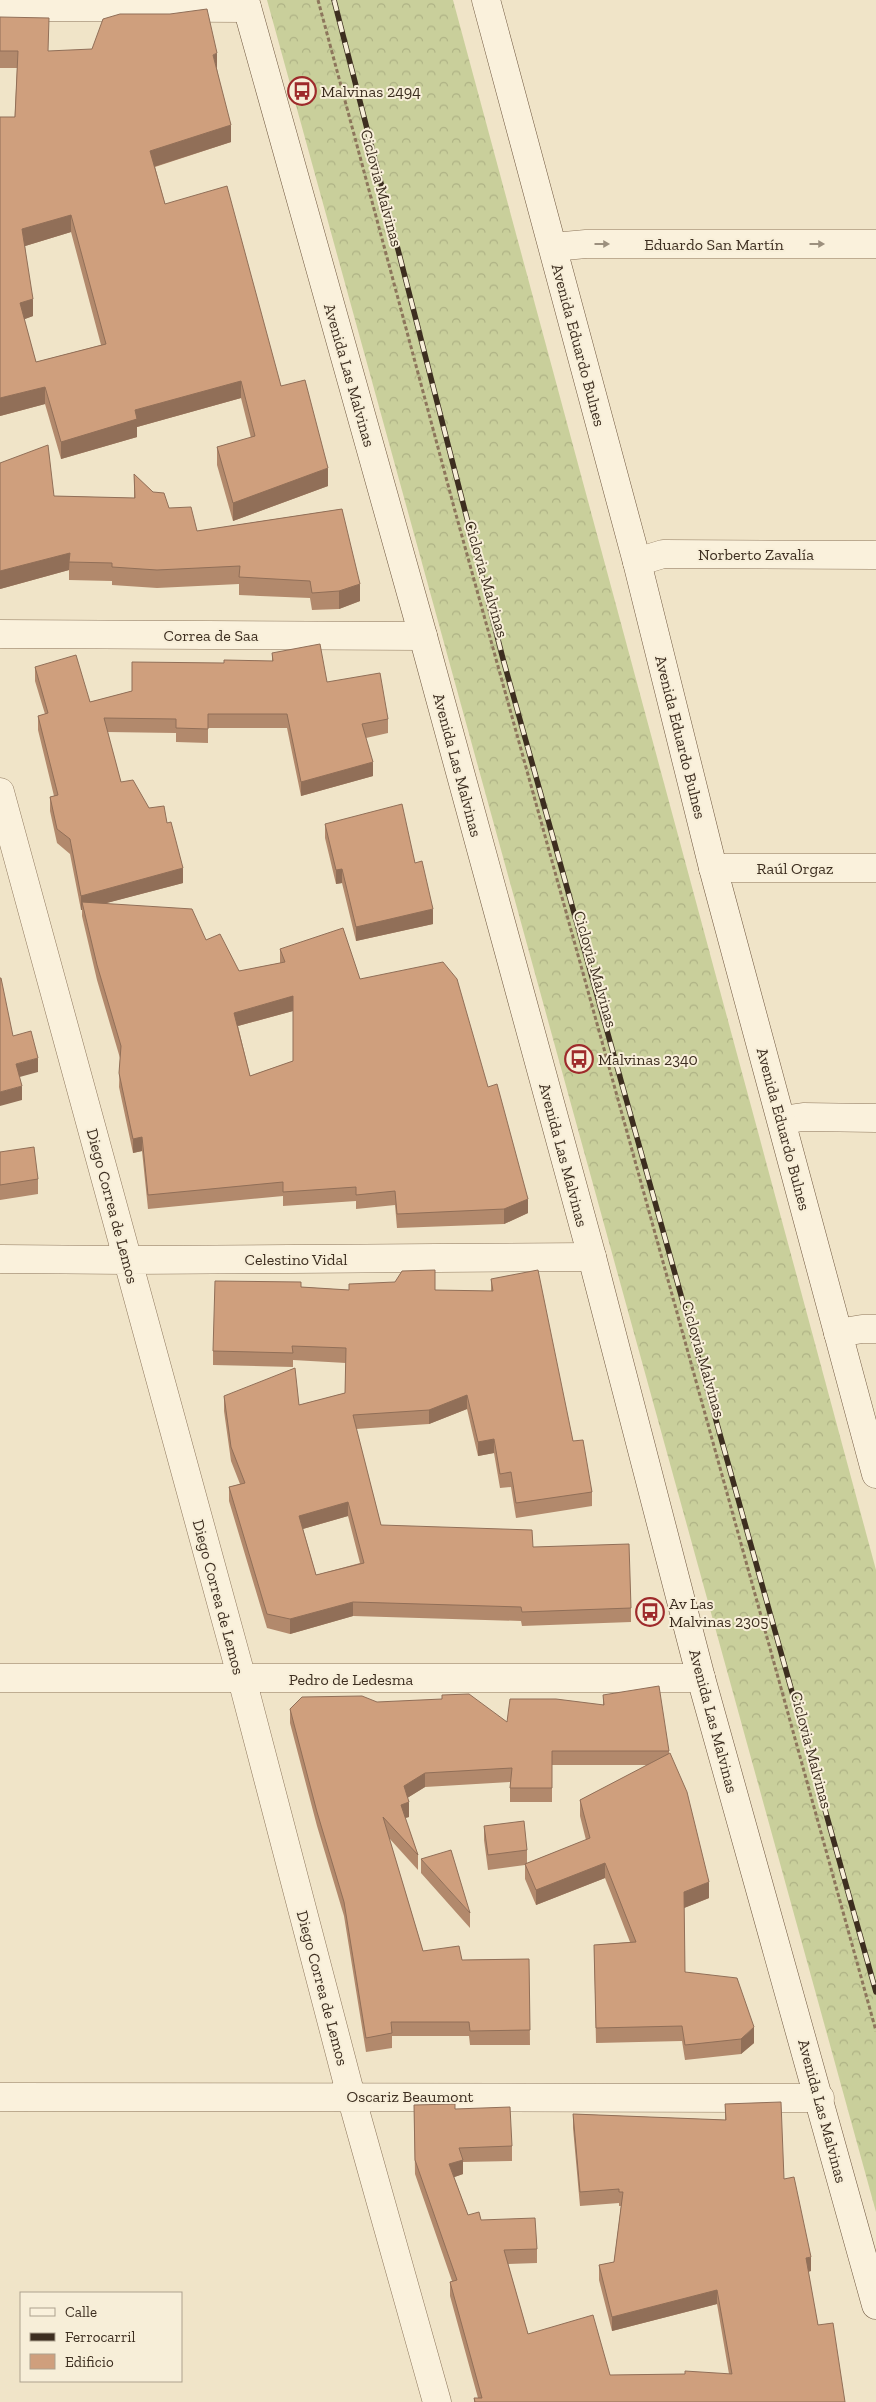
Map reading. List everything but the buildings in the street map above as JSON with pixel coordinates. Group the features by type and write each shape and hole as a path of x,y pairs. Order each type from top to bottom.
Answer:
{"street":[{"name":"Avenida Eduardo Bulnes","path":"486,0 637,562 714,868 876,1474"},
{"path":"0,7 246,4"},
{"name":"Avenida Las Malvinas","path":"246,4 423,636 592,1257 701,1678 820,2098 876,2305"},
{"name":"Eduardo San Martín","path":"553,247 586,244 876,244"},
{"name":"Norberto Zavalía","path":"637,562 663,554 876,555"},
{"name":"Correa de Saa","path":"0,634 423,636"},
{"name":"Diego Correa de Lemos","path":"0,792 242,1679 351,2096 437,2402"},
{"name":"Raúl Orgaz","path":"714,868 876,868"},
{"path":"782,1120 803,1117 876,1118"},
{"name":"Celestino Vidal","path":"0,1259 592,1257"},
{"path":"838,1333 876,1329"},
{"name":"Pedro de Ledesma","path":"0,1678 701,1678"},
{"name":"Oscariz Beaumont","path":"0,2097 820,2098"}],"path":[{"name":"Ciclovia Malvinas","path":"318,0 458,520 876,2031"}],"green space":[{"path":"267,0 453,0 876,1570 876,2212"}],"railway":[{"path":"334,0 503,659 876,1992"}],"place":[{"name":"Malvinas 2494","path":"302,91"},
{"name":"Malvinas 2340","path":"579,1059"},
{"name":"Av Las Malvinas 2305","path":"650,1612"}]}
